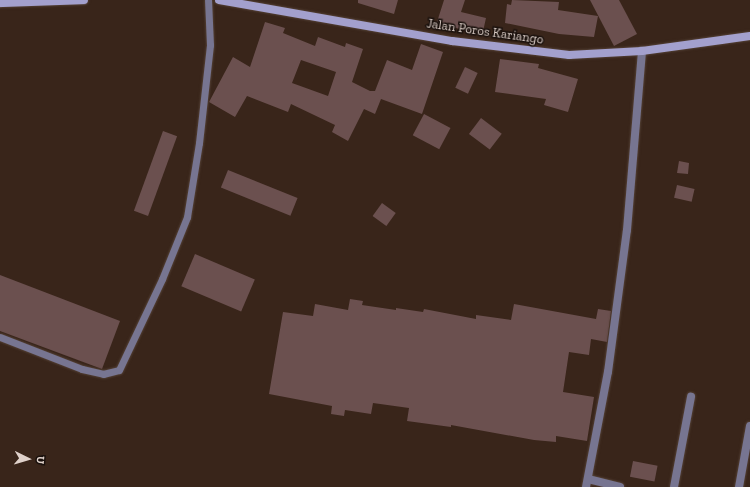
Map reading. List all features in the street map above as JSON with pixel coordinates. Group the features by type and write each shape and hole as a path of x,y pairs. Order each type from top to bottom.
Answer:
{"main road":[{"path":"0,3 84,0"},
{"name":"Jalan Poros Kariango","path":"219,0 525,51 600,55 642,51 750,36"}],"street":[{"path":"620,487 587,483 608,372 626,237 642,51"},
{"path":"674,487 691,397"},
{"path":"740,487 750,426"}],"lane":[{"path":"0,337 82,369 103,374 119,370 162,279 187,217 199,143 210,45 208,0"}],"building":[{"path":"358,0 398,0 394,14 358,3"},
{"path":"444,0 465,0 461,12 486,18 482,36 437,22"},
{"path":"512,0 559,2 558,10 598,16 594,37 559,34 505,23 507,4 511,5"},
{"path":"590,0 619,0 637,34 614,46"},
{"path":"265,22 285,28 283,33 315,46 318,37 345,47 346,43 363,49 352,82 370,91 375,91 387,60 412,70 421,44 443,52 422,114 381,99 375,114 364,109 348,141 332,132 335,125 291,104 288,112 247,96 235,117 209,102 233,57 250,67","holes":["301,60 336,72 328,96 292,83"]},
{"path":"500,59 539,64 538,68 578,79 568,112 544,105 546,99 495,92"},
{"path":"465,67 478,73 468,94 455,88"},
{"path":"424,114 450,128 439,149 413,135"},
{"path":"481,118 502,134 490,150 469,134"},
{"path":"163,131 177,136 148,216 134,211"},
{"path":"679,161 689,163 688,174 677,173"},
{"path":"228,170 298,198 290,216 221,188"},
{"path":"677,185 695,189 692,202 674,198"},
{"path":"382,203 396,213 386,226 373,216"},
{"path":"195,254 255,279 241,312 181,286"},
{"path":"0,275 120,321 102,369 0,331"},
{"path":"350,299 363,301 362,305 423,312 424,309 476,319 476,315 511,320 514,304 596,319 598,309 611,311 607,342 591,339 589,355 569,352 563,392 594,397 587,441 556,436 556,442 534,440 451,425 451,427 407,421 409,408 373,403 371,414 345,410 344,416 331,414 332,406 269,394 283,312 313,316 315,304 348,310"},
{"path":"633,461 658,466 654,481 630,477"}]}
